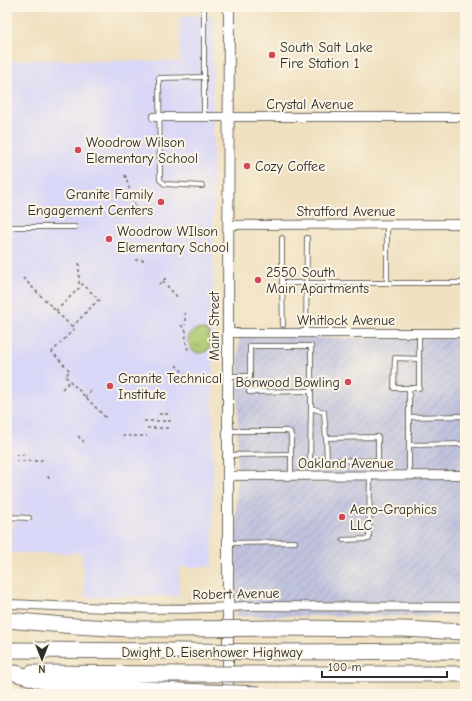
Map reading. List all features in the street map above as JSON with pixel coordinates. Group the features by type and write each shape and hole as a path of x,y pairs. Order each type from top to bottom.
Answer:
{"highway":[{"path":"7,620 129,629 276,628 462,631"},
{"name":"Dwight D. Eisenhower Highway","path":"7,650 177,652 461,651"},
{"path":"11,673 52,684 260,694"},
{"name":"Dwight D. Eisenhower Highway","path":"11,673 462,674"}],"street":[{"name":"Main Street","path":"228,694 229,7"},
{"name":"Crystal Avenue","path":"157,117 465,117"},
{"name":"Stratford Avenue","path":"228,225 465,224"},
{"name":"Whitlock Avenue","path":"228,333 465,333"},
{"name":"Oakland Avenue","path":"228,476 465,475"},
{"name":"Robert Avenue","path":"7,604 117,608 210,608 245,606 465,607"}],"lane":[{"path":"204,7 204,117"},
{"path":"202,186 165,184 160,180 157,117 159,78 204,77"},
{"path":"387,283 388,224"},
{"path":"7,227 75,227"},
{"path":"282,238 282,325"},
{"path":"306,333 307,238"},
{"path":"282,283 465,283"},
{"path":"419,333 419,359 418,388 394,388 395,358 419,359"},
{"path":"311,391 249,392 250,346 310,346 311,391 310,460 378,461 378,438 326,438"},
{"path":"228,376 250,376"},
{"path":"409,388 409,476"},
{"path":"311,408 324,412 328,460"},
{"path":"409,417 465,416"},
{"path":"228,431 290,432 291,476"},
{"path":"409,445 465,444"},
{"path":"228,455 291,454"},
{"path":"342,540 369,539 370,476"},
{"path":"7,517 29,518"},
{"path":"228,543 295,542"}],"path":[{"path":"125,175 137,213"},
{"path":"135,260 144,260"},
{"path":"79,262 79,287"},
{"path":"159,284 167,277"},
{"path":"23,278 72,327"},
{"path":"163,281 179,299"},
{"path":"56,312 83,284 99,301 72,327 74,329 52,352 70,371 65,376 107,419"},
{"path":"185,312 185,325"},
{"path":"181,325 186,331 185,342 186,347 190,352"},
{"path":"176,365 186,375"},
{"path":"62,388 70,381"},
{"path":"85,397 91,391"},
{"path":"159,414 171,414"},
{"path":"144,421 171,421"},
{"path":"147,428 171,428"},
{"path":"78,436 84,442"},
{"path":"122,436 147,436"},
{"path":"16,455 29,454"},
{"path":"16,461 40,461 44,458"}],"shaded area":[{"name":"Granite Technical Institute","path":"7,14 9,14 8,60 87,61 180,61 180,16 213,16 213,566 179,567 179,596 85,597 82,553 11,553 13,490 7,489"},
{"path":"239,336 327,338 465,338 465,616 235,616"}],"green space":[{"path":"200,329 209,332 212,341 209,350 200,353 191,350 188,341 191,332"}],"place":[{"name":"South Salt Lake Fire Station 1","path":"272,55"},
{"name":"Woodrow Wilson Elementary School","path":"78,150"},
{"name":"Cozy Coffee","path":"247,166"},
{"name":"Granite Family Engagement Centers","path":"161,202"},
{"name":"Woodrow WIlson Elementary School","path":"109,239"},
{"name":"2550 South Main Apartments","path":"258,280"},
{"name":"Bonwood Bowling","path":"348,382"},
{"name":"Granite Technical Institute","path":"110,386"},
{"name":"Aero-Graphics LLC","path":"342,517"}]}
